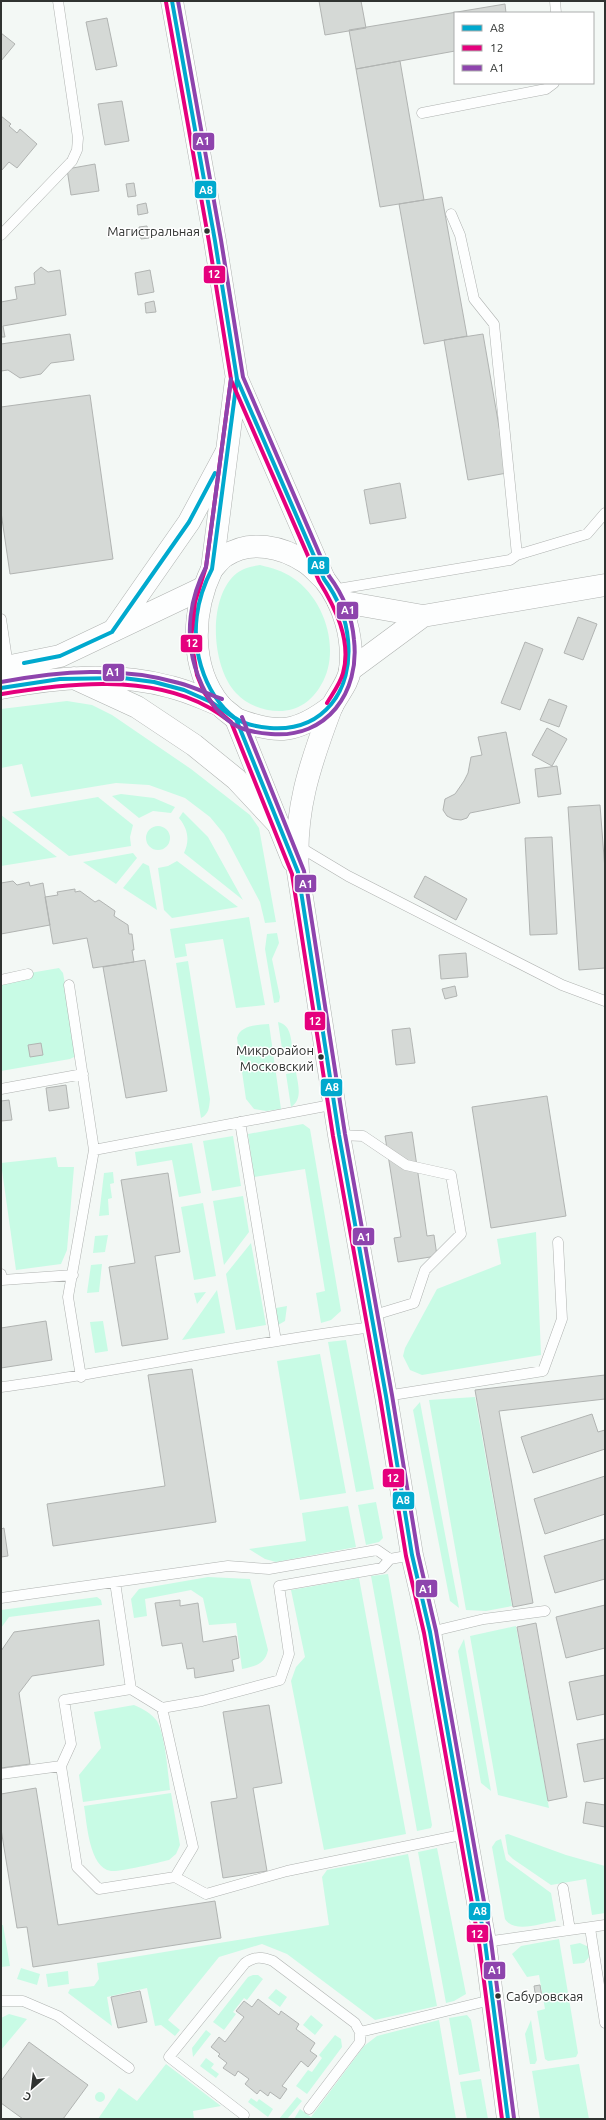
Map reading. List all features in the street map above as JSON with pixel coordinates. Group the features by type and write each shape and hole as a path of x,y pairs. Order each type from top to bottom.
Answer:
{"main road":[{"path":"172,1 214,241 236,379 348,630 350,670 345,684 332,706 313,756 302,799 296,846 298,872 336,1104 339,1135 386,1396 412,1555 430,1632 466,1834 484,1942 508,2119"},
{"path":"212,569 236,379"},
{"path":"112,632 189,522 227,450"},
{"path":"298,872 228,712 207,684 200,663 196,638 197,610 202,588 212,569 225,556 241,549 254,546 286,551 306,562 331,590 423,616 605,585"},
{"path":"3,676 60,656 202,588"},
{"path":"350,670 423,616"},
{"path":"3,676 137,679 172,687 228,712 254,726 273,730 296,728 315,719 332,706"},
{"path":"74,678 137,707 194,745 236,779 278,824"}],"lane":[{"path":"1,235 68,166 77,150 78,138 58,1"},
{"path":"555,1 556,12"},
{"path":"422,113 546,89 553,84"},
{"path":"451,214 460,235 474,299 494,324 517,555"},
{"path":"331,590 510,560 517,555 587,534 605,513"},
{"path":"1,621 3,676"},
{"path":"296,846 348,876 555,981 605,1001"},
{"path":"1,980 28,974"},
{"path":"69,985 94,1150 68,1297 81,1377"},
{"path":"1,1089 83,1074"},
{"path":"94,1150 336,1104"},
{"path":"240,1122 276,1341"},
{"path":"1,1387 81,1377 276,1341 372,1321 414,1303 425,1270 461,1234 451,1175 406,1165 363,1136 339,1135"},
{"path":"386,1396 543,1371 562,1319 558,1242"},
{"path":"1,1274 2,1280 73,1275"},
{"path":"1,1598 228,1566 269,1569 377,1550 390,1559"},
{"path":"412,1555 390,1559 382,1568 279,1586 289,1654 280,1680 202,1701 162,1708 131,1688 64,1700 71,1744 61,1766 77,1867 99,1889 175,1877 206,1894 287,1871 466,1834"},
{"path":"115,1582 131,1688"},
{"path":"430,1632 484,1619 545,1611"},
{"path":"162,1708 193,1847 175,1877"},
{"path":"1,1774 61,1766"},
{"path":"563,1888 570,1930"},
{"path":"484,1942 605,1925"},
{"path":"590,1928 605,2023"},
{"path":"244,2115 169,2057 245,1962 257,1957 273,1961 355,2023 360,2032 360,2042 309,2109"},
{"path":"360,2032 491,2000"},
{"path":"1,2001 23,2001 58,2016 129,2068"}],"green space":[{"path":"260,565 285,573 293,578 314,599 322,613 330,642 330,657 327,672 321,685 313,696 304,704 286,711 273,711 262,708 250,704 240,697 228,681 221,666 217,649 217,614 221,598 227,584 239,571"},
{"path":"67,701 92,705 112,715 191,769 250,815 259,828 276,922 265,923 260,902 224,834 210,817 185,798 149,785 116,783 31,797 22,764 1,768 1,709"},
{"path":"121,794 154,798 175,807 171,813 153,811 139,818 112,796"},
{"path":"98,797 133,825 130,837 131,846 69,856 12,812"},
{"path":"183,812 208,837 243,900 184,853 187,844 187,835 186,830 179,818"},
{"path":"1,815 57,857 1,866"},
{"path":"158,826 166,830 170,838 166,846 158,850 150,846 146,838 150,830"},
{"path":"133,853 137,858 116,884 83,862"},
{"path":"177,861 238,907 172,918 164,910 158,868 168,866"},
{"path":"143,863 149,866 157,910 123,888"},
{"path":"249,917 265,1005 236,1008 223,939 185,944 187,956 175,958 170,929"},
{"path":"277,933 279,943 272,959 280,997 279,1002 274,1003 265,949 267,934"},
{"path":"188,961 210,1099 207,1113 201,1118 176,963"},
{"path":"59,968 63,973 77,1050 76,1056 70,1059 1,1071 1,978"},
{"path":"278,1022 286,1026 290,1034 293,1053 283,1055"},
{"path":"269,1024 281,1109 266,1111 254,1109 246,1099 237,1038 245,1028 254,1025"},
{"path":"296,1072 299,1091 295,1104 291,1107 286,1074"},
{"path":"303,1124 310,1129 341,1311 331,1320 321,1323 316,1293 325,1291 305,1169 254,1177 248,1134"},
{"path":"233,1136 241,1186 212,1191 203,1141"},
{"path":"192,1143 201,1193 179,1197 172,1160 137,1166 135,1152"},
{"path":"56,1157 58,1167 74,1167 67,1250 61,1264 16,1270 1,1163"},
{"path":"113,1172 114,1183 110,1184 112,1198 108,1199 109,1215 99,1216 104,1173"},
{"path":"243,1196 249,1232 224,1265 213,1201"},
{"path":"203,1203 216,1276 194,1280 181,1207"},
{"path":"536,1232 541,1355 422,1375 410,1370 403,1356 405,1348 437,1289 501,1264 497,1239"},
{"path":"108,1235 105,1252 93,1253 95,1236"},
{"path":"251,1243 266,1325 236,1330 226,1274"},
{"path":"102,1264 99,1292 87,1293 91,1265"},
{"path":"217,1290 225,1333 182,1340"},
{"path":"206,1292 197,1304 194,1293"},
{"path":"287,1306 285,1321 278,1325 276,1308"},
{"path":"103,1321 108,1351 95,1353 90,1322"},
{"path":"346,1340 374,1489 356,1492 328,1342"},
{"path":"320,1354 346,1493 300,1500 277,1361"},
{"path":"475,1397 512,1606 486,1611 466,1610 429,1400"},
{"path":"420,1402 459,1608 450,1601 413,1410"},
{"path":"376,1502 383,1538 379,1542 366,1545 358,1505"},
{"path":"348,1506 356,1547 276,1562 265,1559 249,1549 306,1541 302,1513"},
{"path":"388,1574 432,1825 431,1828 417,1831 371,1576"},
{"path":"208,1577 250,1579 268,1650 267,1655 259,1664 242,1669 236,1623 209,1625 203,1598 191,1590 145,1599 147,1616 134,1618 131,1599 139,1589"},
{"path":"359,1578 406,1834 324,1850 291,1681 296,1667 305,1657 291,1590"},
{"path":"97,1597 101,1600 102,1605 9,1617 1,1628 1,1610"},
{"path":"516,1626 549,1808 498,1795 470,1636"},
{"path":"464,1639 491,1791 481,1783 458,1651"},
{"path":"134,1705 152,1716 160,1727 166,1754 170,1790 83,1802 79,1775 101,1748 94,1712"},
{"path":"171,1793 180,1845 176,1854 169,1860 130,1869 111,1871 104,1868 98,1862 90,1844 84,1806"},
{"path":"508,1834 566,1855 605,1866 605,1913 592,1915 586,1879 551,1885 513,1859 508,1854 505,1835"},
{"path":"501,1839 506,1860 551,1893 556,1921 521,1927 509,1923 505,1919 492,1847 496,1841"},
{"path":"437,1848 466,1994 454,2001 446,2003 418,1852"},
{"path":"408,1854 437,2006 375,2020 287,1954 262,1944 219,1957 168,2020 180,2030 175,2036 161,2025 155,2026 147,1988 107,1997 112,2026 68,1993 70,1989 94,1986 99,1979 97,1963 329,1925 322,1877 327,1870"},
{"path":"1,1925 3,1925 10,1966 1,1967"},
{"path":"559,1939 578,2053 576,2057 548,2061 545,2059 537,2011 545,2009 539,1975 527,1977 512,1954 521,1946"},
{"path":"580,1943 589,1947 590,1956 584,1963 573,1964 570,1945"},
{"path":"21,1968 40,1974 37,1985 17,1979"},
{"path":"68,1971 69,1984 48,1987 46,1974"},
{"path":"258,1975 263,1979 247,2000 244,1998 233,2012 236,2014 224,2030 213,2022 248,1977"},
{"path":"276,1989 287,1997 280,2007 268,1998"},
{"path":"9,2014 27,2019 1,2050 1,2018"},
{"path":"311,2015 323,2025 315,2035 303,2025"},
{"path":"467,2015 471,2020 480,2071 459,2075 449,2018"},
{"path":"439,2020 456,2119 294,2119 300,2109 311,2117 364,2046 377,2036"},
{"path":"531,2020 537,2060 535,2064 530,2064 525,2034"},
{"path":"206,2030 211,2034 193,2057 192,2048"},
{"path":"335,2035 341,2039 342,2047 307,2094 296,2086 308,2070 312,2072 322,2058 319,2055"},
{"path":"206,2058 214,2064 211,2068 219,2074 216,2078 200,2066"},
{"path":"166,2064 221,2106 193,2111 194,2119 98,2119 119,2088 137,2101"},
{"path":"579,2064 589,2119 540,2119 532,2071"},
{"path":"481,2079 488,2119 467,2119 460,2082"},
{"path":"98,2092 102,2092 104,2093 104,2101 98,2102 95,2099 95,2095"},
{"path":"297,2097 302,2101 288,2118 279,2119"},
{"path":"251,2098 257,2102 259,2099 273,2109 268,2117 248,2102"}],"building":[{"path":"319,1 361,1 366,28 325,35"},
{"path":"505,4 506,12 457,12"},
{"path":"454,12 454,51 356,69 349,30"},
{"path":"107,18 117,66 96,70 86,22"},
{"path":"1,33 15,44 1,61"},
{"path":"400,61 424,200 380,207 356,69"},
{"path":"122,101 129,141 105,145 98,104"},
{"path":"1,116 11,124 9,126 17,133 20,129 37,144 17,168 9,162 1,171"},
{"path":"95,164 99,191 71,195 67,169"},
{"path":"134,183 136,196 128,197 126,184"},
{"path":"442,197 467,336 424,344 399,204"},
{"path":"146,203 148,213 138,215 137,205"},
{"path":"147,226 149,238 141,239 139,227"},
{"path":"41,267 48,272 60,270 66,315 3,326 5,337 1,337 1,302 17,299 15,287 35,284 34,273"},
{"path":"150,270 154,292 138,295 135,273"},
{"path":"154,301 156,312 146,313 145,303"},
{"path":"70,334 74,360 51,363 41,374 20,378 8,370 1,371 1,344"},
{"path":"483,334 507,473 468,480 444,340"},
{"path":"90,395 113,559 10,574 1,512 1,407"},
{"path":"400,483 406,518 370,524 364,490"},
{"path":"578,617 597,624 583,660 564,653"},
{"path":"525,642 543,649 520,710 501,703"},
{"path":"549,699 567,706 559,727 540,720"},
{"path":"547,728 567,739 552,766 532,755"},
{"path":"506,732 520,803 470,813 467,818 461,820 453,819 447,816 443,810 445,799 455,794 464,781 468,773 471,757 482,755 478,737"},
{"path":"557,766 561,794 538,797 535,769"},
{"path":"600,805 605,870 605,968 579,970 568,807"},
{"path":"552,837 557,934 530,935 525,838"},
{"path":"425,876 467,899 456,920 414,897"},
{"path":"13,881 17,885 29,882 30,886 43,883 50,925 1,934 1,883"},
{"path":"75,889 75,892 80,891 95,902 99,900 115,911 114,916 128,925 129,934 132,934 134,962 93,968 87,938 53,944 45,897 58,895 57,892"},
{"path":"466,953 468,977 441,979 439,955"},
{"path":"145,960 167,1091 126,1098 103,967"},
{"path":"455,986 457,996 445,999 442,989"},
{"path":"410,1028 415,1063 396,1065 392,1030"},
{"path":"41,1043 43,1055 30,1057 28,1045"},
{"path":"66,1085 69,1108 49,1111 46,1088"},
{"path":"547,1096 566,1216 491,1228 472,1107"},
{"path":"9,1100 12,1120 1,1121 1,1101"},
{"path":"412,1132 427,1236 434,1235 437,1256 398,1262 394,1238 401,1237 385,1136"},
{"path":"168,1173 180,1252 155,1256 168,1339 122,1346 109,1267 135,1263 121,1180"},
{"path":"46,1321 52,1360 1,1368 1,1328"},
{"path":"192,1369 216,1522 53,1546 47,1504 165,1486 148,1375"},
{"path":"605,1375 605,1399 499,1411 533,1603 513,1607 475,1390"},
{"path":"592,1414 598,1432 605,1430 605,1449 533,1473 521,1437"},
{"path":"605,1476 605,1514 545,1534 534,1499"},
{"path":"4,1528 8,1556 1,1557 1,1529"},
{"path":"605,1539 605,1579 555,1593 544,1556"},
{"path":"180,1600 180,1606 198,1603 203,1642 236,1636 239,1658 232,1660 234,1671 195,1678 194,1668 187,1669 182,1643 162,1646 155,1603"},
{"path":"605,1605 605,1648 566,1658 556,1617"},
{"path":"99,1620 104,1665 32,1676 19,1693 30,1764 1,1768 1,1651 14,1632"},
{"path":"536,1623 567,1797 548,1801 517,1627"},
{"path":"605,1675 605,1714 577,1720 569,1682"},
{"path":"269,1705 282,1783 253,1788 267,1871 223,1878 211,1802 237,1798 223,1712"},
{"path":"605,1739 605,1778 584,1782 577,1744"},
{"path":"36,1788 58,1925 215,1901 221,1938 33,1967 27,1927 17,1928 1,1829 1,1794"},
{"path":"586,1802 605,1805 605,1827 583,1823"},
{"path":"540,1985 542,1997 536,1998 534,1986"},
{"path":"140,1991 147,2022 118,2028 111,1997"},
{"path":"258,1999 279,2015 281,2011 299,2024 296,2029 315,2043 310,2051 317,2056 308,2067 301,2061 282,2086 287,2089 280,2099 270,2092 268,2096 260,2090 257,2094 245,2084 249,2079 238,2071 235,2076 223,2068 227,2063 218,2056 220,2054 211,2047 219,2037 225,2042 244,2017 236,2011 244,2001 252,2007"},
{"path":"29,2042 88,2085 63,2119 23,2119 1,2103 1,2081"}],"transit line":[{"name":"А8","path":"172,1 215,241 237,379"},
{"name":"А1","path":"178,1 221,240 243,377 329,576 343,599 349,614 353,631 354,659 351,677 345,694 336,708 323,720 308,729 291,734 271,734 251,731 237,726 226,719 209,699 198,675 192,654 190,641 191,616 196,591 206,567 231,379"},
{"name":"12","path":"166,2 209,242 231,379 206,567 195,602 191,639 197,675 204,692 216,709 231,722 292,874 333,1136 380,1397 406,1556 424,1633 479,1943 502,2119"},
{"name":"А8","path":"237,379 324,579 340,608 347,632 348,658 346,675 340,691 331,704 320,715 306,723 289,727 270,728 248,724 235,718 229,713 214,695 203,673 196,641 199,604 202,592 212,569 237,379"},
{"name":"12","path":"231,380 319,581 336,613 344,637 345,661 343,673 327,703"},
{"name":"А8","path":"24,663 60,656 112,632 189,522 215,473"},
{"name":"А1","path":"1,682 68,673 113,672 157,678 185,685 222,699"},
{"name":"А8","path":"1,688 60,679 123,678 154,682 184,690 211,702 236,719 298,872 339,1135 386,1396 412,1555 430,1632 485,1942 508,2119"},
{"name":"12","path":"2,694 80,685 134,685 185,697 211,709 231,722"},
{"name":"А1","path":"242,717 304,871 345,1134 392,1395 418,1554 436,1631 491,1941 514,2118"}],"place":[{"name":"Магистральная","path":"207,231"},
{"name":"Микрорайон Московский","path":"321,1057"},
{"name":"Сабуровская","path":"498,1996"}]}
